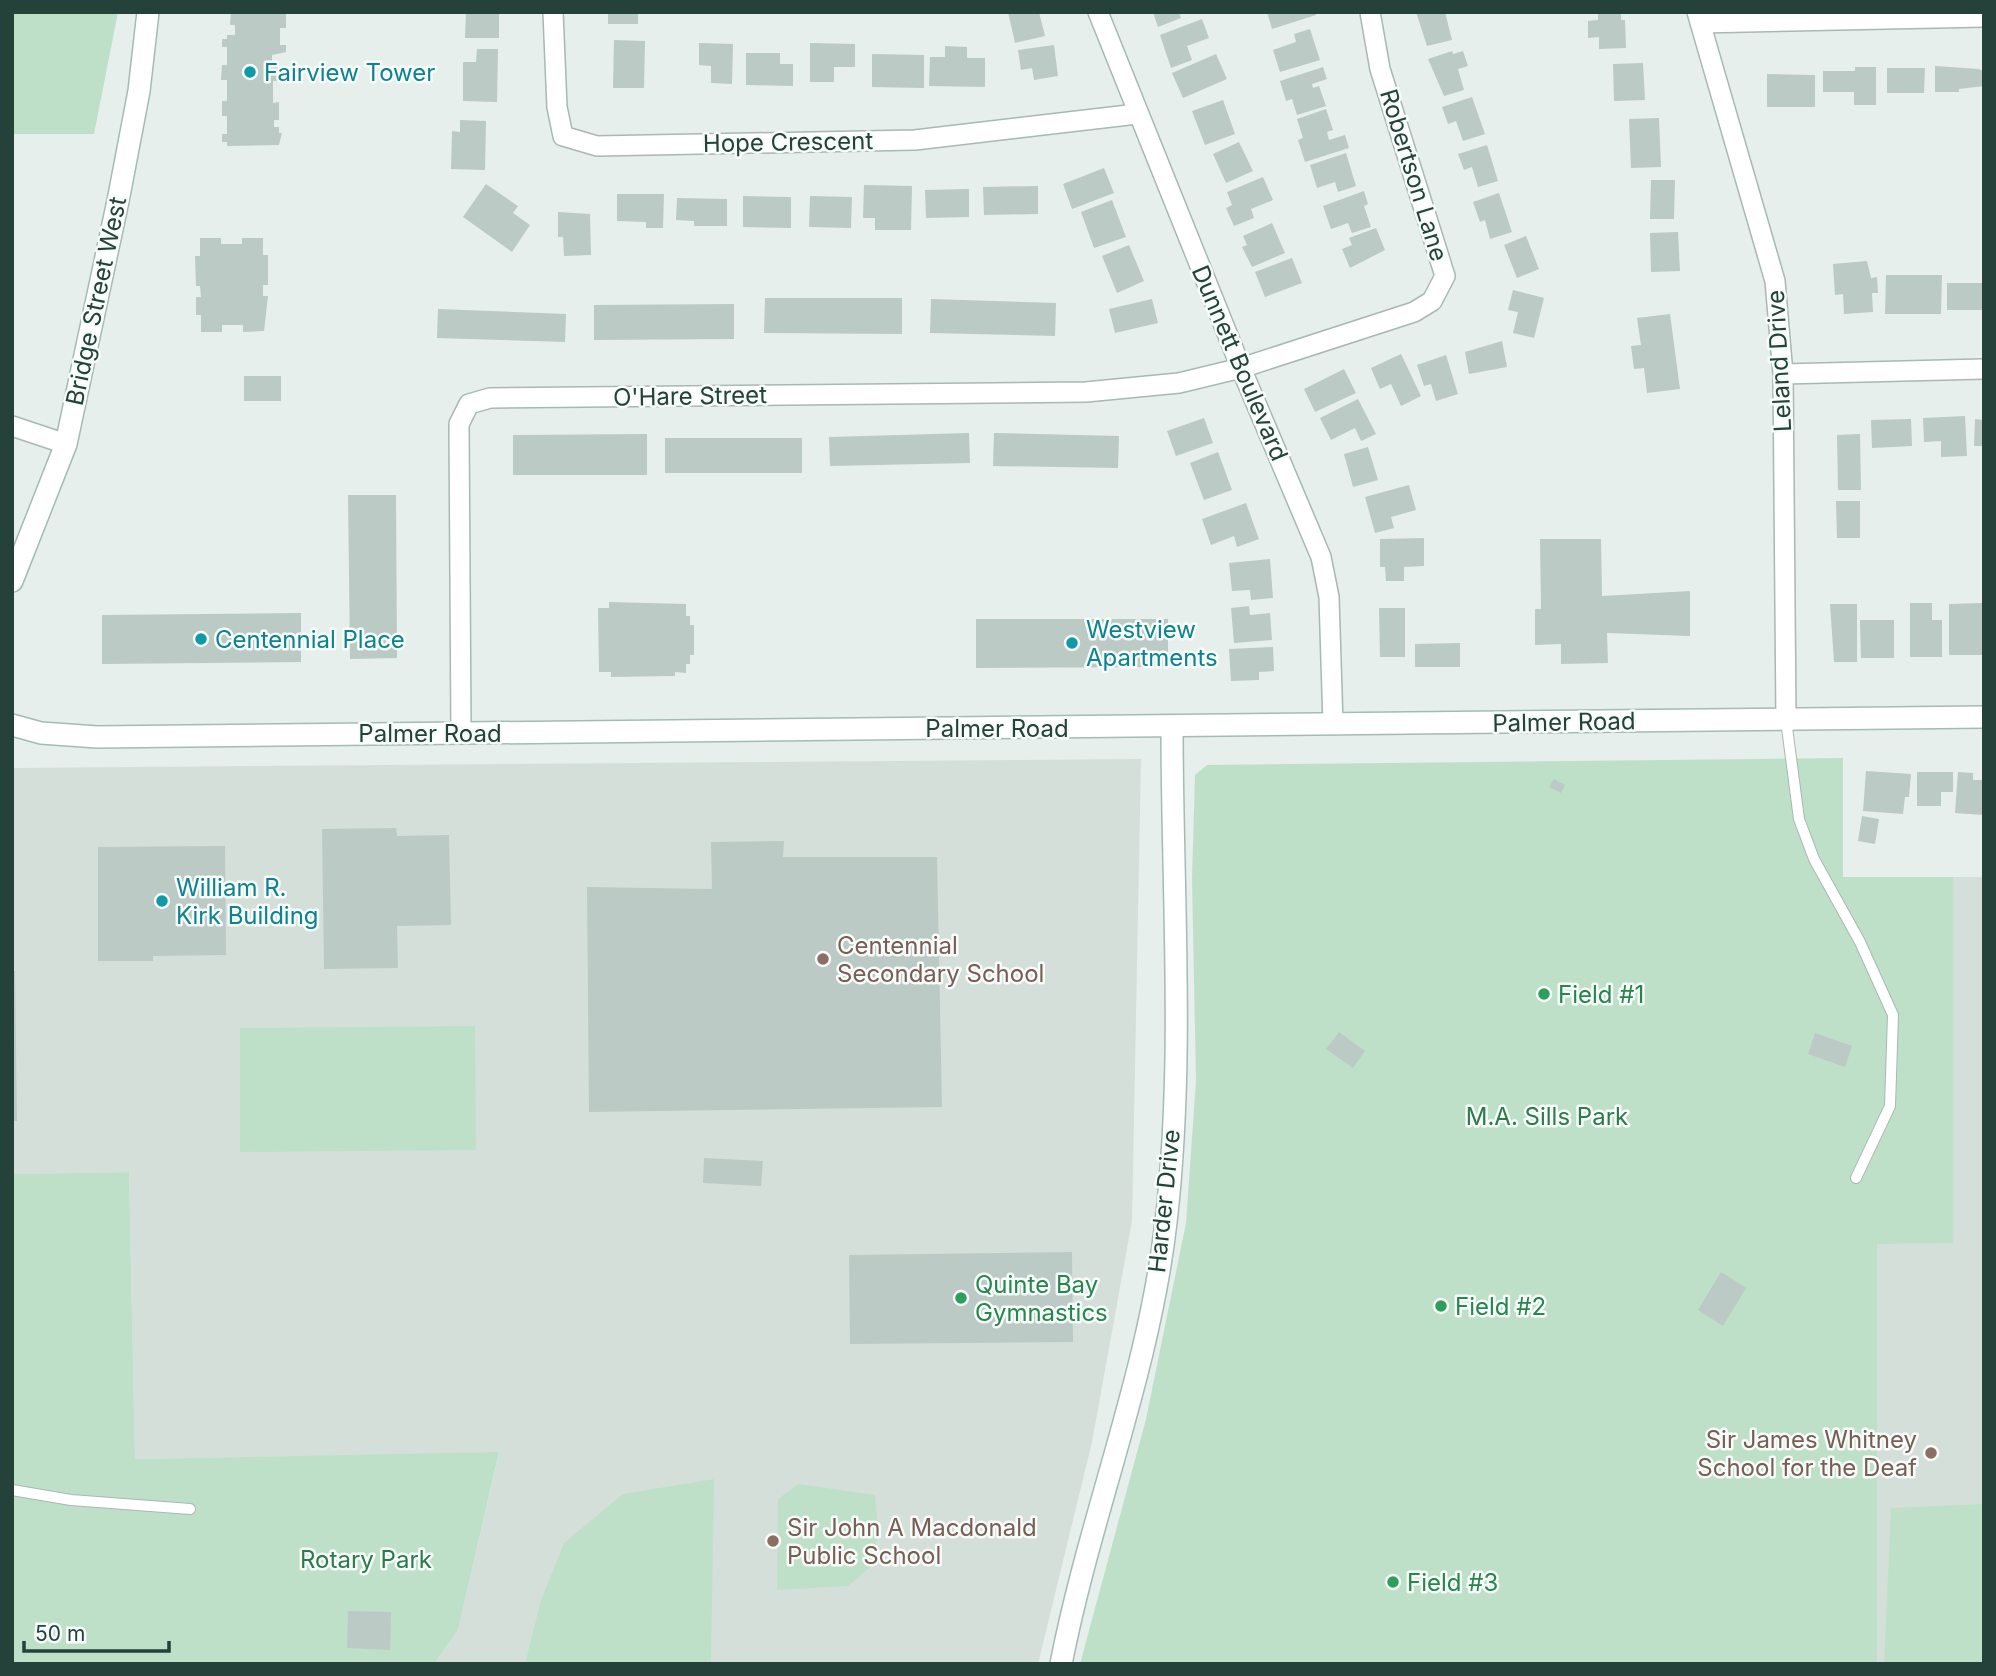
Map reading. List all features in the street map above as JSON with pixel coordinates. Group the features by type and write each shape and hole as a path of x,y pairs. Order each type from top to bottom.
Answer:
{"street":[{"name":"Bridge Street West","path":"12,581 66,444 139,91 148,12"},
{"name":"Hope Crescent","path":"553,12 557,107 564,136 597,146 915,140 1137,114"},
{"name":"Dunnett Boulevard","path":"1098,12 1137,114 1321,557 1329,597 1333,724"},
{"name":"Robertson Lane","path":"1241,368 1414,312 1432,300 1445,276 1381,69 1370,12"},
{"path":"1699,18 1984,17"},
{"name":"Leland Drive","path":"1699,18 1774,281 1783,374 1786,720"},
{"name":"O'Hare Street","path":"461,733 459,424 469,404 490,398 1086,392 1179,383 1241,368"},
{"path":"1783,374 1984,369"},
{"path":"12,426 66,444"},
{"name":"Palmer Road","path":"12,725 70,737 1984,717"},
{"name":"Harder Drive","path":"1061,1664 1148,1327 1166,1223 1173,1125 1175,964 1172,726"}],"lane":[{"path":"1786,720 1799,819 1814,859 1860,942 1893,1016 1890,1106 1856,1178"},
{"path":"12,1490 71,1500 190,1509"}],"shaded area":[{"path":"1141,759 1132,1221 1092,1442 1038,1664 437,1664 435,1662 458,1630 499,1453 135,1459 129,1172 12,1174 12,768"},
{"name":"Sir James Whitney School for the Deaf","path":"1953,877 1984,877 1984,1664 1877,1664 1877,1243 1953,1243"}],"green space":[{"path":"12,12 118,12 94,134 12,134"},
{"name":"M.A. Sills Park","path":"1843,758 1843,877 1953,877 1953,1243 1877,1244 1877,1664 1080,1664 1146,1419 1186,1223 1196,1081 1192,879 1195,775 1207,765"},
{"path":"475,1026 476,1150 240,1152 240,1028"},
{"name":"Rotary Park","path":"129,1172 135,1459 499,1452 458,1630 436,1661 437,1664 12,1664 12,1174"},
{"path":"714,1479 711,1664 525,1664 541,1600 564,1543 623,1494"},
{"path":"798,1484 875,1495 878,1530 873,1565 848,1586 777,1590 778,1499"},
{"path":"1984,1504 1984,1664 1884,1664 1891,1508"}],"building":[{"name":"Fairview Tower","path":"231,12 286,12 286,28 280,28 280,45 286,45 286,52 272,55 272,65 278,65 279,81 273,81 273,103 279,102 279,120 274,120 274,127 279,127 279,133 282,133 279,145 227,146 227,142 222,142 222,134 227,134 227,116 222,116 222,101 227,101 227,80 221,80 222,65 227,65 227,47 222,47 222,39 227,39 227,35 235,35 235,25 230,25"},
{"path":"466,12 499,12 499,38 465,38"},
{"path":"608,12 638,12 638,24 608,24"},
{"path":"1008,12 1039,12 1045,36 1015,43"},
{"path":"1153,12 1179,12 1181,18 1158,27"},
{"path":"1267,12 1315,12 1316,15 1272,29"},
{"path":"1416,12 1445,12 1452,40 1427,46"},
{"path":"1598,12 1621,12 1621,20 1625,20 1626,48 1599,49 1599,37 1588,38 1588,21 1598,20"},
{"path":"1202,19 1209,38 1187,46 1192,60 1171,68 1160,35"},
{"path":"1310,29 1320,60 1280,72 1273,50 1296,42 1294,34"},
{"path":"614,40 645,41 644,88 613,88"},
{"path":"699,43 733,44 732,84 711,83 711,66 699,65"},
{"path":"810,43 855,44 855,67 834,67 834,82 810,82"},
{"path":"1054,45 1058,76 1034,80 1032,68 1021,70 1018,50"},
{"path":"945,46 967,47 967,58 985,58 985,87 929,86 930,57 945,57"},
{"path":"477,49 498,49 497,102 463,101 463,62 476,62"},
{"path":"1452,51 1453,54 1463,51 1468,66 1458,69 1464,90 1444,96 1428,59"},
{"path":"746,53 780,53 780,64 793,64 793,86 746,85"},
{"path":"872,54 924,55 924,88 872,87"},
{"path":"1216,54 1227,79 1183,98 1172,73"},
{"path":"1643,63 1645,100 1614,101 1613,64"},
{"path":"1935,66 1979,69 1984,72 1984,86 1959,89 1959,92 1935,92"},
{"path":"1323,67 1327,79 1312,84 1313,88 1319,86 1326,106 1297,115 1292,99 1286,101 1280,81"},
{"path":"1855,67 1876,67 1876,105 1854,105 1854,92 1823,92 1823,71 1855,71"},
{"path":"1887,68 1925,68 1924,93 1887,93"},
{"path":"1767,74 1815,75 1815,107 1767,107"},
{"path":"1472,97 1485,134 1463,141 1456,121 1448,124 1442,107"},
{"path":"1223,100 1235,134 1205,145 1192,111"},
{"path":"1326,109 1333,130 1327,132 1329,140 1345,135 1349,148 1305,162 1298,140 1303,138 1297,119"},
{"path":"1659,118 1661,167 1631,168 1629,119"},
{"path":"460,120 486,121 485,170 451,169 452,131 460,132"},
{"path":"1239,142 1253,171 1226,183 1213,154"},
{"path":"1487,145 1498,181 1478,187 1472,167 1464,170 1458,154"},
{"path":"1346,153 1356,186 1338,192 1335,182 1317,188 1310,165"},
{"path":"1104,168 1114,193 1072,209 1063,184"},
{"path":"1263,177 1273,200 1251,209 1254,218 1234,226 1226,208 1232,205 1227,192"},
{"path":"1651,180 1675,180 1674,219 1650,219"},
{"path":"486,184 518,206 513,213 530,225 512,252 463,217"},
{"path":"864,185 912,186 911,230 875,230 875,218 863,218"},
{"path":"1038,186 1038,214 984,215 983,187"},
{"path":"969,189 969,217 926,218 925,190"},
{"path":"1364,191 1368,204 1364,206 1371,227 1352,233 1348,223 1331,229 1323,206"},
{"path":"1499,193 1512,232 1490,239 1485,220 1480,222 1473,202"},
{"path":"617,194 664,194 663,228 646,228 646,222 617,221"},
{"path":"743,196 791,197 791,228 743,227"},
{"path":"810,196 852,197 851,228 809,227"},
{"path":"677,198 727,199 727,226 694,226 694,221 676,220"},
{"path":"1112,200 1126,237 1094,248 1081,212"},
{"path":"558,212 590,214 591,255 564,256 563,237 558,237"},
{"path":"1272,223 1285,253 1252,267 1242,247 1247,245 1243,236"},
{"path":"1376,228 1385,250 1350,268 1342,249 1352,245 1349,238"},
{"path":"1678,232 1680,271 1651,272 1650,233"},
{"path":"1526,236 1539,269 1517,278 1504,245"},
{"path":"200,238 221,238 221,244 242,244 242,238 263,238 263,255 268,255 268,285 263,285 263,296 268,296 264,331 243,332 243,325 222,325 222,332 201,332 201,315 196,315 196,297 201,297 200,286 196,286 195,256 200,256"},
{"path":"1129,245 1144,281 1117,293 1102,256"},
{"path":"1292,258 1302,283 1265,297 1255,272"},
{"path":"1867,261 1871,278 1877,277 1878,293 1872,293 1873,312 1844,314 1843,294 1835,295 1833,264"},
{"path":"1886,275 1942,275 1941,314 1885,314"},
{"path":"1947,283 1984,283 1984,310 1947,310"},
{"path":"1513,290 1544,298 1534,338 1513,333 1518,312 1508,310"},
{"path":"765,298 902,298 902,334 764,333"},
{"path":"931,299 1056,303 1055,336 930,333"},
{"path":"1152,299 1158,323 1115,333 1109,309"},
{"path":"734,304 734,339 594,340 594,305"},
{"path":"438,309 566,314 565,342 437,338"},
{"path":"1670,314 1680,389 1647,393 1644,368 1634,369 1631,346 1641,345 1637,318"},
{"path":"1502,341 1507,367 1469,374 1465,352"},
{"path":"1401,354 1421,396 1401,406 1391,384 1380,389 1371,368"},
{"path":"1446,355 1458,394 1436,401 1431,384 1424,386 1417,365"},
{"path":"1344,369 1356,393 1315,412 1304,389"},
{"path":"244,376 281,376 281,401 244,401"},
{"path":"1358,399 1376,434 1361,441 1355,428 1331,440 1320,418"},
{"path":"1965,416 1967,456 1941,457 1941,441 1924,442 1923,418"},
{"path":"1204,418 1213,443 1176,456 1167,431"},
{"path":"1911,419 1912,446 1872,448 1871,420"},
{"path":"1975,419 1984,420 1984,446 1974,446"},
{"path":"969,433 970,463 830,466 829,437"},
{"path":"994,433 1119,436 1118,468 993,466"},
{"path":"647,434 647,475 513,475 513,435"},
{"path":"1860,434 1861,490 1838,490 1837,435"},
{"path":"665,438 802,438 802,473 665,473"},
{"path":"1368,447 1378,480 1353,487 1344,454"},
{"path":"1218,452 1232,490 1204,500 1190,463"},
{"path":"1409,485 1416,510 1391,517 1394,528 1375,533 1365,497"},
{"path":"348,495 396,495 397,658 350,659"},
{"path":"1836,501 1860,501 1860,538 1837,538"},
{"path":"1246,503 1259,539 1237,547 1234,536 1211,545 1202,519"},
{"path":"1424,538 1424,566 1404,567 1404,581 1386,581 1385,567 1380,567 1380,539"},
{"path":"1540,539 1601,539 1602,596 1690,591 1690,636 1607,633 1608,663 1561,664 1561,644 1535,645 1535,609 1541,609"},
{"path":"1270,559 1273,598 1251,600 1250,590 1232,591 1229,563"},
{"path":"609,602 686,604 686,616 690,616 690,625 694,625 694,655 690,655 690,664 686,664 686,673 675,672 675,676 611,677 611,672 599,672 598,608 609,608"},
{"path":"1910,603 1932,603 1932,620 1942,620 1942,657 1910,657"},
{"path":"1983,603 1983,655 1949,655 1949,604"},
{"path":"1830,604 1857,604 1857,662 1834,662"},
{"path":"1249,606 1250,615 1270,613 1272,640 1234,643 1231,608"},
{"path":"1379,608 1405,608 1405,657 1380,657"},
{"name":"Centennial Place","path":"301,613 301,662 102,664 102,615"},
{"name":"Westview Apartments","path":"976,619 1168,619 1168,667 976,668"},
{"path":"1860,620 1894,620 1894,658 1861,658"},
{"path":"1460,643 1460,667 1415,667 1415,644"},
{"path":"1273,647 1274,671 1259,672 1259,680 1231,681 1229,649"},
{"path":"1866,771 1911,774 1909,797 1905,797 1903,814 1863,811"},
{"path":"1917,772 1953,772 1953,792 1941,792 1941,806 1917,806"},
{"path":"1958,772 1973,773 1973,780 1984,780 1984,815 1955,813"},
{"path":"1554,779 1565,785 1561,793 1549,787"},
{"path":"1862,816 1879,819 1875,844 1858,841"},
{"path":"396,828 397,836 449,835 451,925 397,926 398,968 324,969 322,829"},
{"path":"784,841 783,857 937,857 942,1107 589,1112 587,887 712,889 711,842"},
{"name":"William R. Kirk Building","path":"225,846 226,955 153,956 153,961 98,961 98,847"},
{"path":"12,971 15,971 17,1121 12,1121"},
{"path":"1339,1032 1365,1051 1353,1068 1326,1049"},
{"path":"1815,1033 1852,1046 1845,1067 1808,1054"},
{"path":"704,1158 763,1161 761,1186 703,1183"},
{"name":"Quinte Bay Gymnastics","path":"1072,1252 1073,1342 850,1344 849,1255"},
{"path":"1721,1272 1746,1288 1723,1326 1698,1310"},
{"path":"348,1611 391,1612 390,1650 347,1648"}],"place":[{"name":"Fairview Tower","path":"250,72"},
{"name":"Centennial Place","path":"201,639"},
{"name":"Westview Apartments","path":"1072,643"},
{"name":"William R. Kirk Building","path":"162,901"},
{"name":"Centennial Secondary School","path":"823,959"},
{"name":"Field #1","path":"1544,994"},
{"name":"Quinte Bay Gymnastics","path":"961,1298"},
{"name":"Field #2","path":"1441,1306"},
{"name":"Sir James Whitney School for the Deaf","path":"1931,1453"},
{"name":"Sir John A Macdonald Public School","path":"773,1541"},
{"name":"Field #3","path":"1393,1582"}]}
